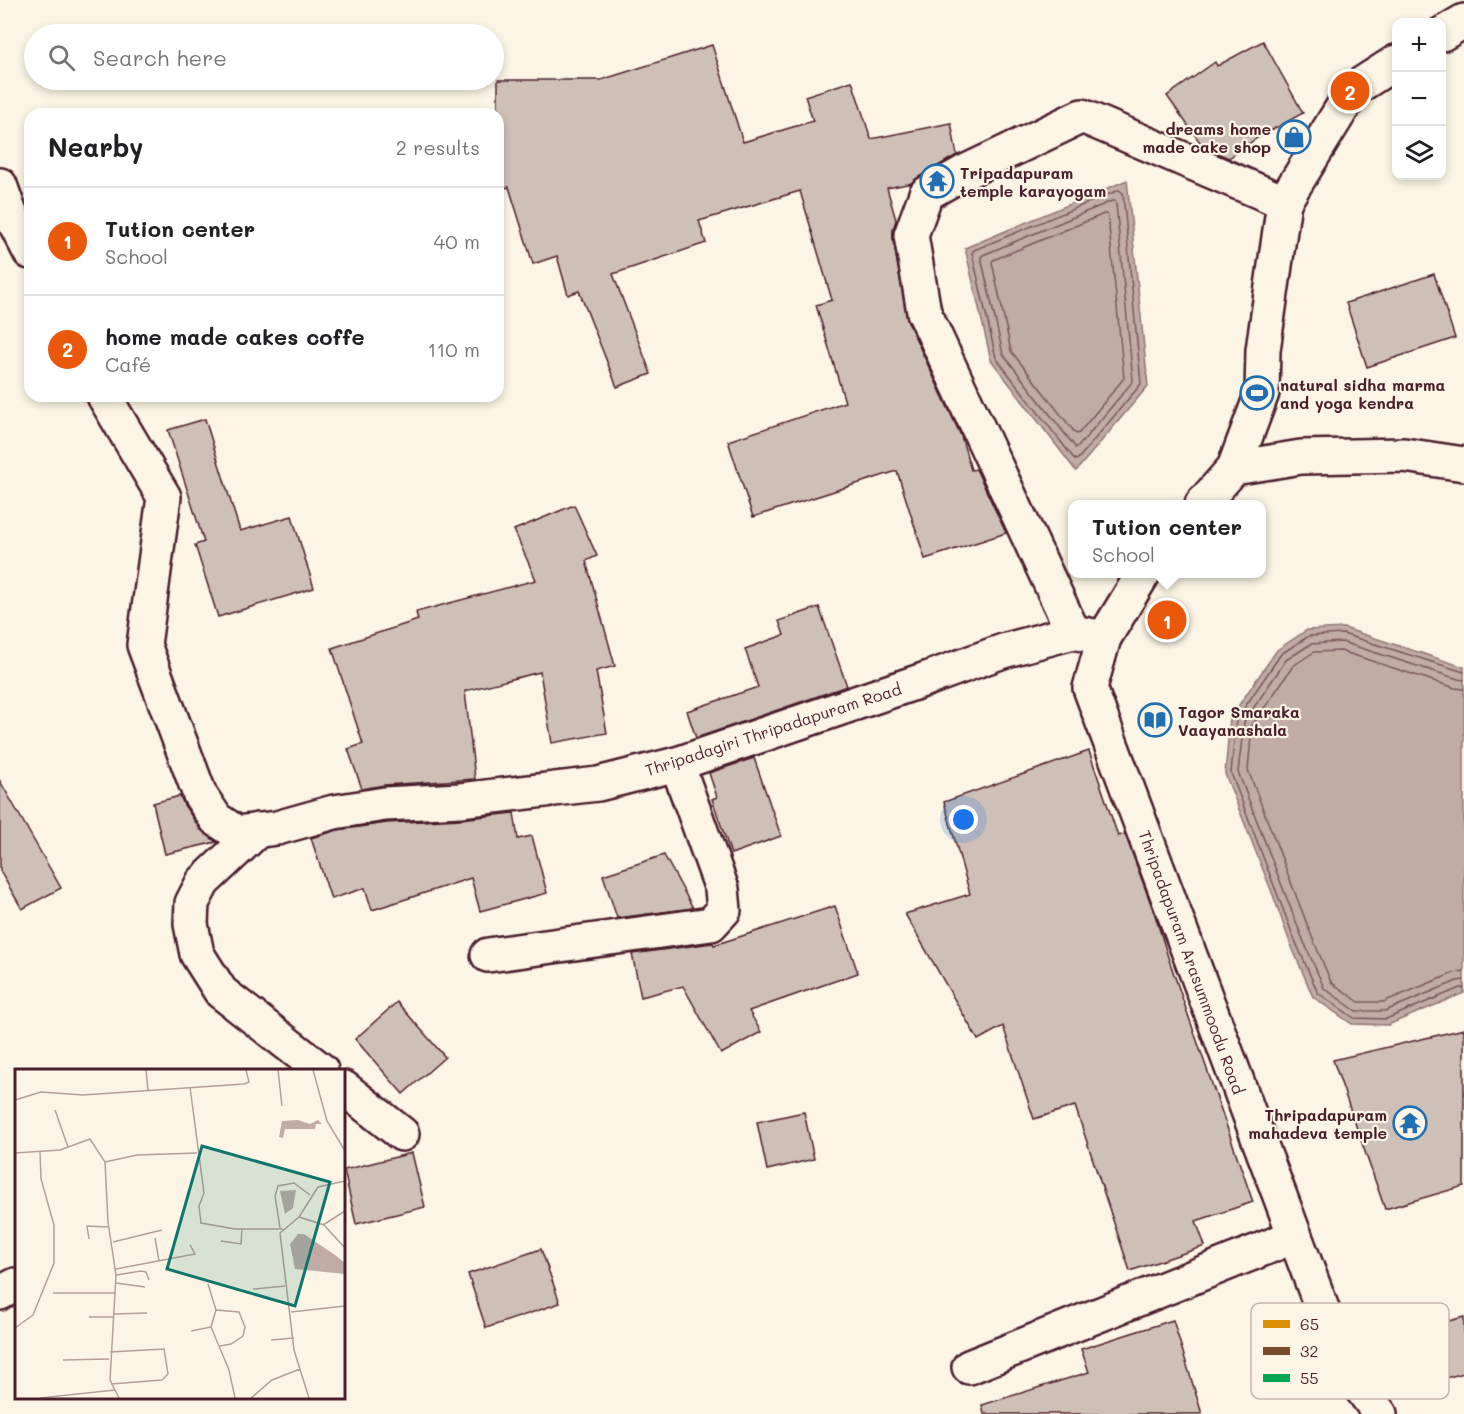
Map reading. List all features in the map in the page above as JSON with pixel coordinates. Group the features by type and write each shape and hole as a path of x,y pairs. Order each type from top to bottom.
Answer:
{"street":[{"path":"1446,32 1464,21"},
{"path":"1206,500 1234,468 1262,393 1263,350 1284,202 1354,89 1392,65"},
{"path":"1088,635 924,312 911,235 926,194 963,173 1082,116 1284,202"},
{"path":"0,185 10,213 24,240"},
{"name":"Thripadagiri Thripadapuram Road","path":"108,402 164,497 144,645 200,795 216,819 237,833 277,828 334,812 385,804 460,800 598,784 677,764 1003,651 1088,635"},
{"path":"1234,468 1301,457 1381,455 1404,455 1464,464"},
{"name":"Thripadapuram Arasummoodu Road","path":"1139,578 1088,635 1090,688 1320,1303"},
{"path":"488,955 711,924 724,910 722,889 677,764"},
{"path":"258,830 203,882 192,903 191,924 197,954 221,992 318,1069"},
{"path":"345,1089 402,1134"},
{"path":"969,1367 1295,1236"},
{"path":"0,1293 15,1286"},
{"name":"Thripadapuram Arasummoodu Road","path":"1369,1399 1380,1414"}],"water":[{"path":"1127,180 1148,386 1076,471 991,360 965,248"},
{"path":"1344,628 1464,667 1464,993 1388,1025 1352,1024 1313,997 1225,774 1230,718 1277,650 1307,630"}],"building":[{"path":"1263,41 1303,113 1257,138 1229,158 1204,148 1167,96 1215,62 1217,66"},
{"path":"712,45 743,142 813,121 805,96 852,81 871,139 951,123 957,155 912,183 887,188 896,220 893,238 907,320 961,436 971,470 976,469 1006,533 925,559 897,471 753,517 728,441 845,402 816,305 832,300 800,191 699,221 706,243 613,274 651,374 617,387 579,291 568,295 557,256 533,264 509,187 504,188 504,108 498,108 498,90 504,90 504,80 601,80"},
{"path":"1434,274 1455,338 1367,367 1346,303"},
{"path":"205,419 240,531 292,516 314,588 218,617 195,545 204,542 168,430"},
{"path":"574,505 597,556 586,561 615,666 596,671 607,733 552,743 540,672 465,691 475,779 384,785 362,789 348,749 363,744 332,648 418,620 416,612 536,580 514,530"},
{"path":"819,607 847,686 696,738 687,711 758,687 745,649 784,635 779,621"},
{"path":"1089,751 1118,836 1125,834 1155,915 1253,1202 1196,1221 1205,1246 1130,1271 1075,1106 1034,1119 1003,1026 978,1040 905,914 970,894 944,802"},
{"path":"754,758 781,836 731,854 712,799 717,797 709,773"},
{"path":"0,781 61,888 22,909 0,871"},
{"path":"180,796 200,829 216,842 165,854 153,803"},
{"path":"514,813 518,839 532,836 547,893 480,911 471,878 372,910 365,888 331,899 311,838 338,830 387,823 461,819"},
{"path":"664,855 693,908 617,918 603,875"},
{"path":"835,906 858,973 749,1011 761,1032 721,1054 683,986 641,997 632,954 713,943 714,945"},
{"path":"397,1002 445,1057 403,1094 355,1039"},
{"name":"Thripadapuram mahadeva temple","path":"1464,1029 1464,1186 1385,1209 1333,1060"},
{"path":"804,1112 814,1159 767,1170 757,1122"},
{"path":"412,1153 425,1207 356,1224 345,1170"},
{"path":"541,1249 560,1303 486,1328 468,1274"},
{"path":"1464,1317 1464,1373 1449,1377 1449,1321"},
{"path":"1173,1320 1202,1414 984,1414 982,1405 1089,1372 1081,1349"}],"place":[{"name":"home made cakes coffe","path":"1350,91"},
{"name":"dreams home made cake shop","path":"1294,137"},
{"name":"Tripadapuram temple karayogam","path":"937,181"},
{"name":"natural sidha marma and yoga kendra","path":"1257,393"},
{"name":"Tution center","path":"1167,620"},
{"name":"Tagor Smaraka Vaayanashala","path":"1155,720"},
{"name":"Thripadapuram mahadeva temple","path":"1410,1123"}]}
